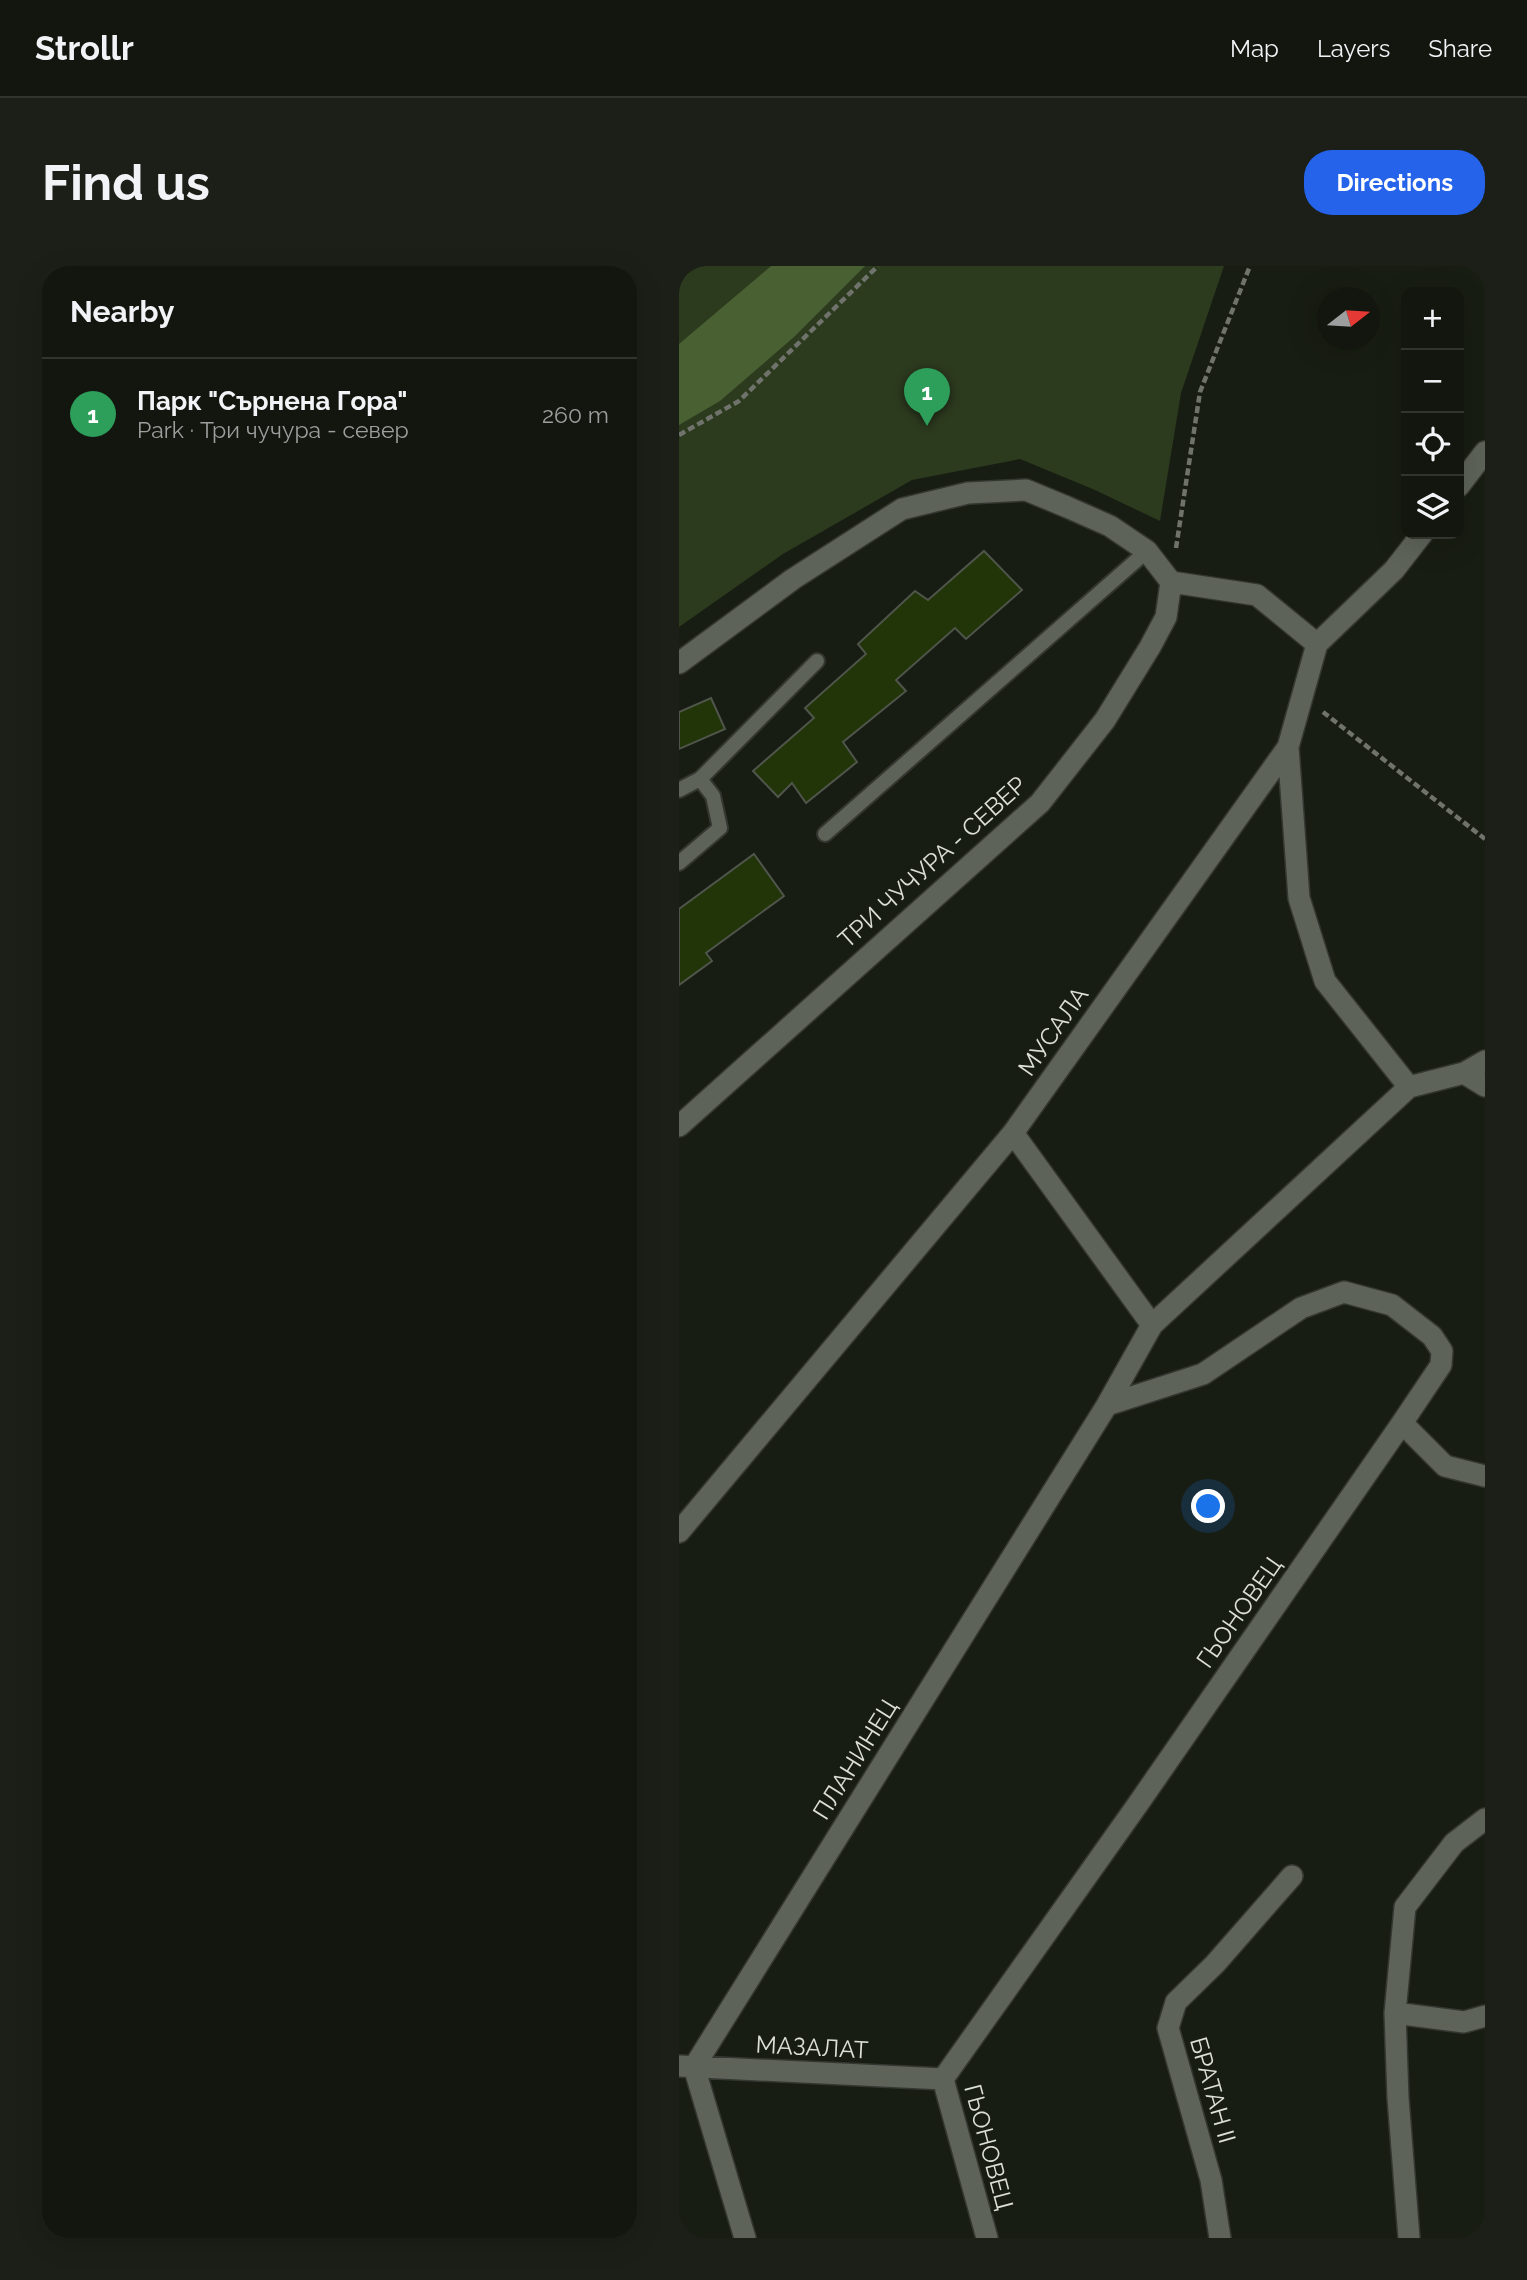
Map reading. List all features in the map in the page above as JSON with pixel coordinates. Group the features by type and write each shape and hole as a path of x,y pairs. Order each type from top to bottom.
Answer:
{"street":[{"path":"1464,479 1485,452"},
{"path":"679,663 793,579 902,509 968,494 1027,490 1110,526 1147,551 1171,582 1257,594 1317,644"},
{"name":"МУСАЛА","path":"679,1532 1013,1133 1288,747 1317,644 1394,570 1418,539"},
{"name":"ТРИ ЧУЧУРА - СЕВЕР","path":"679,1126 1040,803 1105,720 1150,647 1166,617 1171,582"},
{"path":"1288,747 1299,898 1325,981 1409,1087 1464,1073 1485,1061"},
{"path":"1464,1073 1485,1086"},
{"name":"ПЛАНИНЕЦ","path":"687,2066 1107,1405 1152,1325 1409,1087"},
{"path":"1013,1133 1152,1325"},
{"name":"ГЬОНОВЕЦ","path":"987,2238 943,2079 1138,1804 1402,1423 1441,1365 1442,1351 1432,1336 1392,1305 1344,1292 1301,1308 1203,1374 1107,1405"},
{"path":"1402,1423 1445,1466 1485,1476"},
{"path":"1409,2238 1398,2098 1395,2012 1405,1907 1454,1843 1485,1819"},
{"name":"БРАТАН ІІ","path":"1220,2238 1211,2180 1168,2028 1176,2002 1215,1964 1292,1876"},
{"path":"1395,2012 1464,2022 1485,2016"},
{"path":"687,2066 745,2238"},
{"name":"МАЗАЛАТ","path":"687,2066 943,2079"}],"lane":[{"path":"825,834 1147,551"},
{"path":"679,790 700,779 817,661"},
{"path":"679,863 720,828 713,796 700,779"}],"path":[{"path":"679,435 739,401 878,266"},
{"path":"1171,582 1200,392 1250,266"},
{"path":"1302,695 1485,839"}],"shaded area":[{"path":"679,266 1224,266 1181,393 1160,521 1020,459 912,480 783,554 679,627"},
{"path":"771,266 865,266 794,337 720,401 679,425 679,344"}],"building":[{"path":"984,551 1022,590 966,639 955,628 896,680 906,691 843,742 857,762 806,803 792,783 778,797 753,771 814,718 805,708 866,654 858,644 915,591 928,600"},
{"path":"711,698 725,729 679,749 679,712"},
{"path":"754,854 784,896 706,953 712,961 679,985 679,909"}],"place":[{"name":"Парк \"Сърнена Гора\"","path":"927,426"}]}
